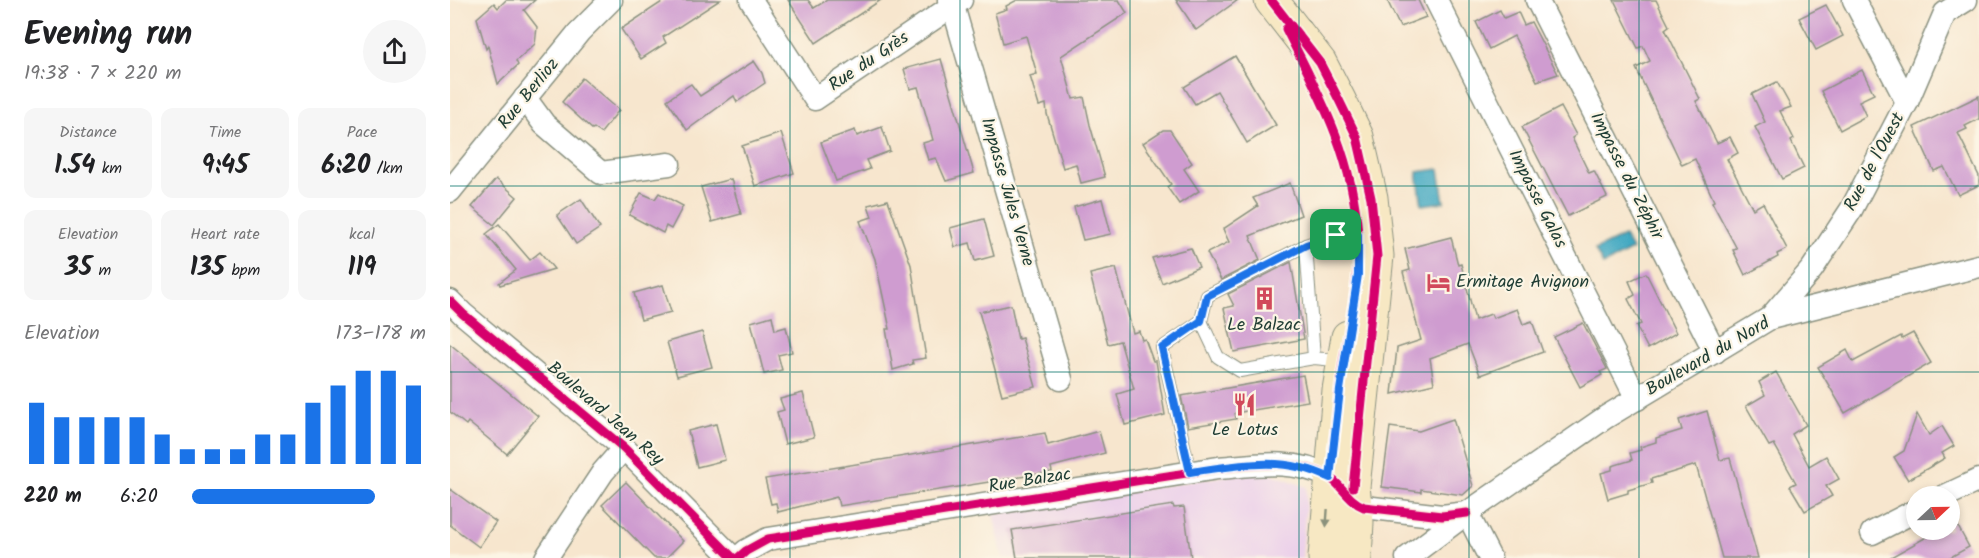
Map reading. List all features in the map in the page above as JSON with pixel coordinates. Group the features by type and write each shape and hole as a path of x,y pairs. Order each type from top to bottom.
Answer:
{"main road":[{"path":"1271,0 1320,63 1357,137 1371,198 1367,235 1358,275 1329,359 1330,478 1325,558"},
{"path":"1355,558 1357,522 1353,487 1354,470 1377,256 1367,235"}],"street":[{"name":"Rue Berlioz","path":"450,190 579,32 611,0"},
{"name":"Rue du Grès","path":"751,0 815,99 954,2"},
{"name":"Impasse Galas","path":"1436,0 1637,399"},
{"name":"Impasse du Zéphir","path":"1537,0 1715,352"},
{"path":"1854,0 1907,102"},
{"name":"Rue de l'Ouest","path":"1770,318 1812,269 1851,210 1907,102 1945,13 1966,0"},
{"name":"Impasse Jules Verne","path":"954,2 1061,379"},
{"path":"525,98 544,124 601,174 669,164"},
{"name":"Boulevard du Nord","path":"1407,558 1467,513 1606,417 1770,318 1979,266"},
{"name":"Boulevard Jean Rey","path":"450,301 624,448 733,558"},
{"path":"546,558 603,472 624,448"},
{"name":"Rue Balzac","path":"738,558 768,539 1190,472 1275,463 1312,470 1330,478"},
{"path":"1330,478 1354,503"},
{"path":"1960,489 1979,480"},
{"name":"Boulevard du Nord","path":"1354,503 1364,507 1442,516 1467,513"},
{"path":"1467,513 1490,558"},
{"path":"1872,533 1906,516"}],"lane":[{"path":"1306,245 1329,359 1240,371 1218,357 1201,321 1207,296 1306,245 1336,235 1367,235"},
{"path":"1190,472 1162,348 1201,321"}],"shaded area":[{"path":"1262,470 1307,487 1302,558 1003,558 993,514"}],"water":[{"path":"1439,169 1444,202 1422,205 1417,172"},
{"path":"1624,236 1632,250 1603,265 1595,250"}],"building":[{"path":"506,0 535,0 524,10 537,27 535,44 516,61 518,65 498,84 488,46 486,49 477,18 494,3 498,8"},
{"path":"665,0 720,0 663,37 666,43 641,59 621,29"},
{"path":"788,0 808,0 814,8 827,0 881,0 816,43"},
{"path":"1017,0 1119,0 1127,13 1061,56 1073,99 1084,97 1105,177 1081,183 1076,164 1063,168 1046,104 1039,106 1030,76 1037,74 1026,36 1003,43 995,13 1007,9 1006,6"},
{"path":"1176,0 1238,0 1196,30"},
{"path":"1387,0 1418,0 1426,17 1400,27"},
{"path":"1614,0 1656,0 1669,26 1665,29 1700,99 1696,101 1717,143 1730,137 1738,153 1727,159 1753,209 1763,203 1787,249 1777,254 1778,257 1745,275 1733,250 1737,249 1712,202 1714,201 1695,159 1682,165 1636,68 1650,61 1643,46 1638,48"},
{"path":"1826,5 1843,36 1816,50 1799,18"},
{"path":"1500,10 1504,18 1518,12 1524,25 1531,22 1558,74 1537,81 1514,36 1489,49 1476,22"},
{"path":"1235,56 1276,125 1247,143 1217,91 1195,104 1184,87"},
{"path":"941,59 974,173 946,181 936,158 928,160 923,143 933,140 918,87 910,89 904,69"},
{"path":"754,61 765,83 737,102 734,96 687,130 667,100 691,84 700,96"},
{"path":"1862,70 1874,94 1859,101 1866,116 1840,130 1821,91"},
{"path":"582,78 619,110 601,133 592,129 562,102"},
{"path":"1777,82 1791,107 1780,111 1794,139 1791,141 1804,168 1782,179 1755,127 1765,122 1752,94"},
{"path":"1979,96 1979,119 1965,126 1967,129 1958,133 1979,176 1979,185 1958,195 1944,167 1934,171 1914,127"},
{"path":"1561,107 1576,135 1572,138 1589,173 1594,171 1607,197 1568,216 1522,127"},
{"path":"882,127 890,151 866,160 870,169 836,181 821,142 855,130 857,136"},
{"path":"1163,130 1170,130 1192,163 1184,169 1199,191 1179,204 1167,187 1171,184 1143,143"},
{"path":"781,133 794,173 755,186 742,146"},
{"path":"496,179 517,197 494,225 472,207"},
{"path":"731,179 741,214 712,222 701,187"},
{"path":"1290,183 1301,215 1250,236 1260,260 1221,280 1207,253 1229,242 1223,229 1258,206 1253,198"},
{"path":"641,193 655,199 659,193 683,206 671,229 666,226 663,233 629,215"},
{"path":"581,199 600,228 576,244 557,215"},
{"path":"1102,199 1111,234 1083,240 1074,207"},
{"path":"888,200 911,265 926,358 912,360 913,364 893,370 886,329 890,329 875,259 860,221 872,217 868,205"},
{"path":"984,219 994,256 975,261 970,243 955,247 950,228"},
{"path":"499,224 530,260 540,252 554,269 500,285 499,283 516,270 486,234"},
{"path":"1451,237 1458,265 1461,264 1475,320 1491,314 1493,318 1517,309 1523,324 1532,321 1543,352 1480,375 1468,344 1430,358 1434,384 1392,394 1397,348 1421,340 1403,272 1410,270 1405,249"},
{"path":"1191,248 1199,267 1162,283 1152,258"},
{"name":"Le Balzac","path":"1291,262 1304,339 1234,352 1224,308 1234,306 1228,294"},
{"path":"1116,268 1133,333 1139,331 1142,340 1145,339 1153,361 1156,361 1165,415 1125,425 1117,394 1134,389 1120,341 1108,344 1090,274"},
{"path":"1646,273 1676,333 1648,349 1636,326 1641,324 1628,299 1635,295 1629,281"},
{"path":"663,285 671,312 641,320 634,293"},
{"path":"1011,305 1018,339 1022,338 1036,387 1002,395 979,312"},
{"path":"772,316 775,330 786,327 792,352 778,355 782,370 764,374 751,322"},
{"path":"1583,323 1607,369 1600,372 1602,375 1580,387 1554,337"},
{"path":"702,332 712,367 677,376 667,342"},
{"path":"1913,333 1931,363 1845,413 1818,367 1847,350 1853,362 1901,336 1902,339"},
{"path":"450,344 538,416 507,454 468,422 466,425 450,412"},
{"path":"1776,372 1806,425 1792,434 1809,466 1826,456 1839,479 1826,486 1832,496 1805,511 1790,486 1796,483 1774,444 1769,446 1746,406 1765,395 1759,382"},
{"path":"1303,375 1308,401 1235,413 1236,419 1188,427 1181,396"},
{"path":"803,393 814,437 785,444 777,412 784,410 780,399"},
{"path":"1707,411 1720,460 1730,458 1758,558 1722,558 1696,465 1651,479 1652,483 1608,499 1601,473 1612,470 1612,466 1632,460 1630,453 1656,442 1656,438 1682,430 1679,420"},
{"path":"1917,414 1929,435 1942,426 1954,446 1942,453 1945,458 1908,480 1894,457 1904,451"},
{"path":"1453,419 1473,486 1463,495 1421,489 1421,492 1382,487 1390,427 1419,431"},
{"path":"716,424 725,460 697,467 688,431"},
{"path":"1099,431 1105,453 1051,467 1052,472 839,506 837,497 778,512 776,503 771,504 765,479 1045,433 1048,445"},
{"path":"626,482 683,541 666,558 654,558 602,505"},
{"path":"450,489 496,522 479,547 450,525"},
{"path":"1173,505 1174,508 1184,507 1191,558 1017,558 1012,530"},
{"path":"1960,530 1969,547 1949,558 1889,558 1921,540 1960,540"}],"cycle path":[{"path":"1271,0 1320,63 1339,100 1357,137 1371,198 1377,256 1353,487"},
{"path":"1286,29 1333,128 1350,179 1355,206 1358,235 1356,282 1342,369 1333,449"},
{"path":"450,301 624,448 733,558"},
{"path":"738,558 768,539 1218,468 1275,464 1303,467 1329,477 1353,501 1364,507 1442,516 1467,513"}],"place":[{"name":"Ermitage Avignon","path":"1438,282"},
{"name":"Le Balzac","path":"1264,299"},
{"name":"Le Lotus","path":"1245,404"}],"route":[{"path":"1336,235 1358,235 1358,275 1340,390 1330,478 1312,470 1275,463 1190,472 1162,348 1201,321 1207,296 1306,245 1336,235"}]}
